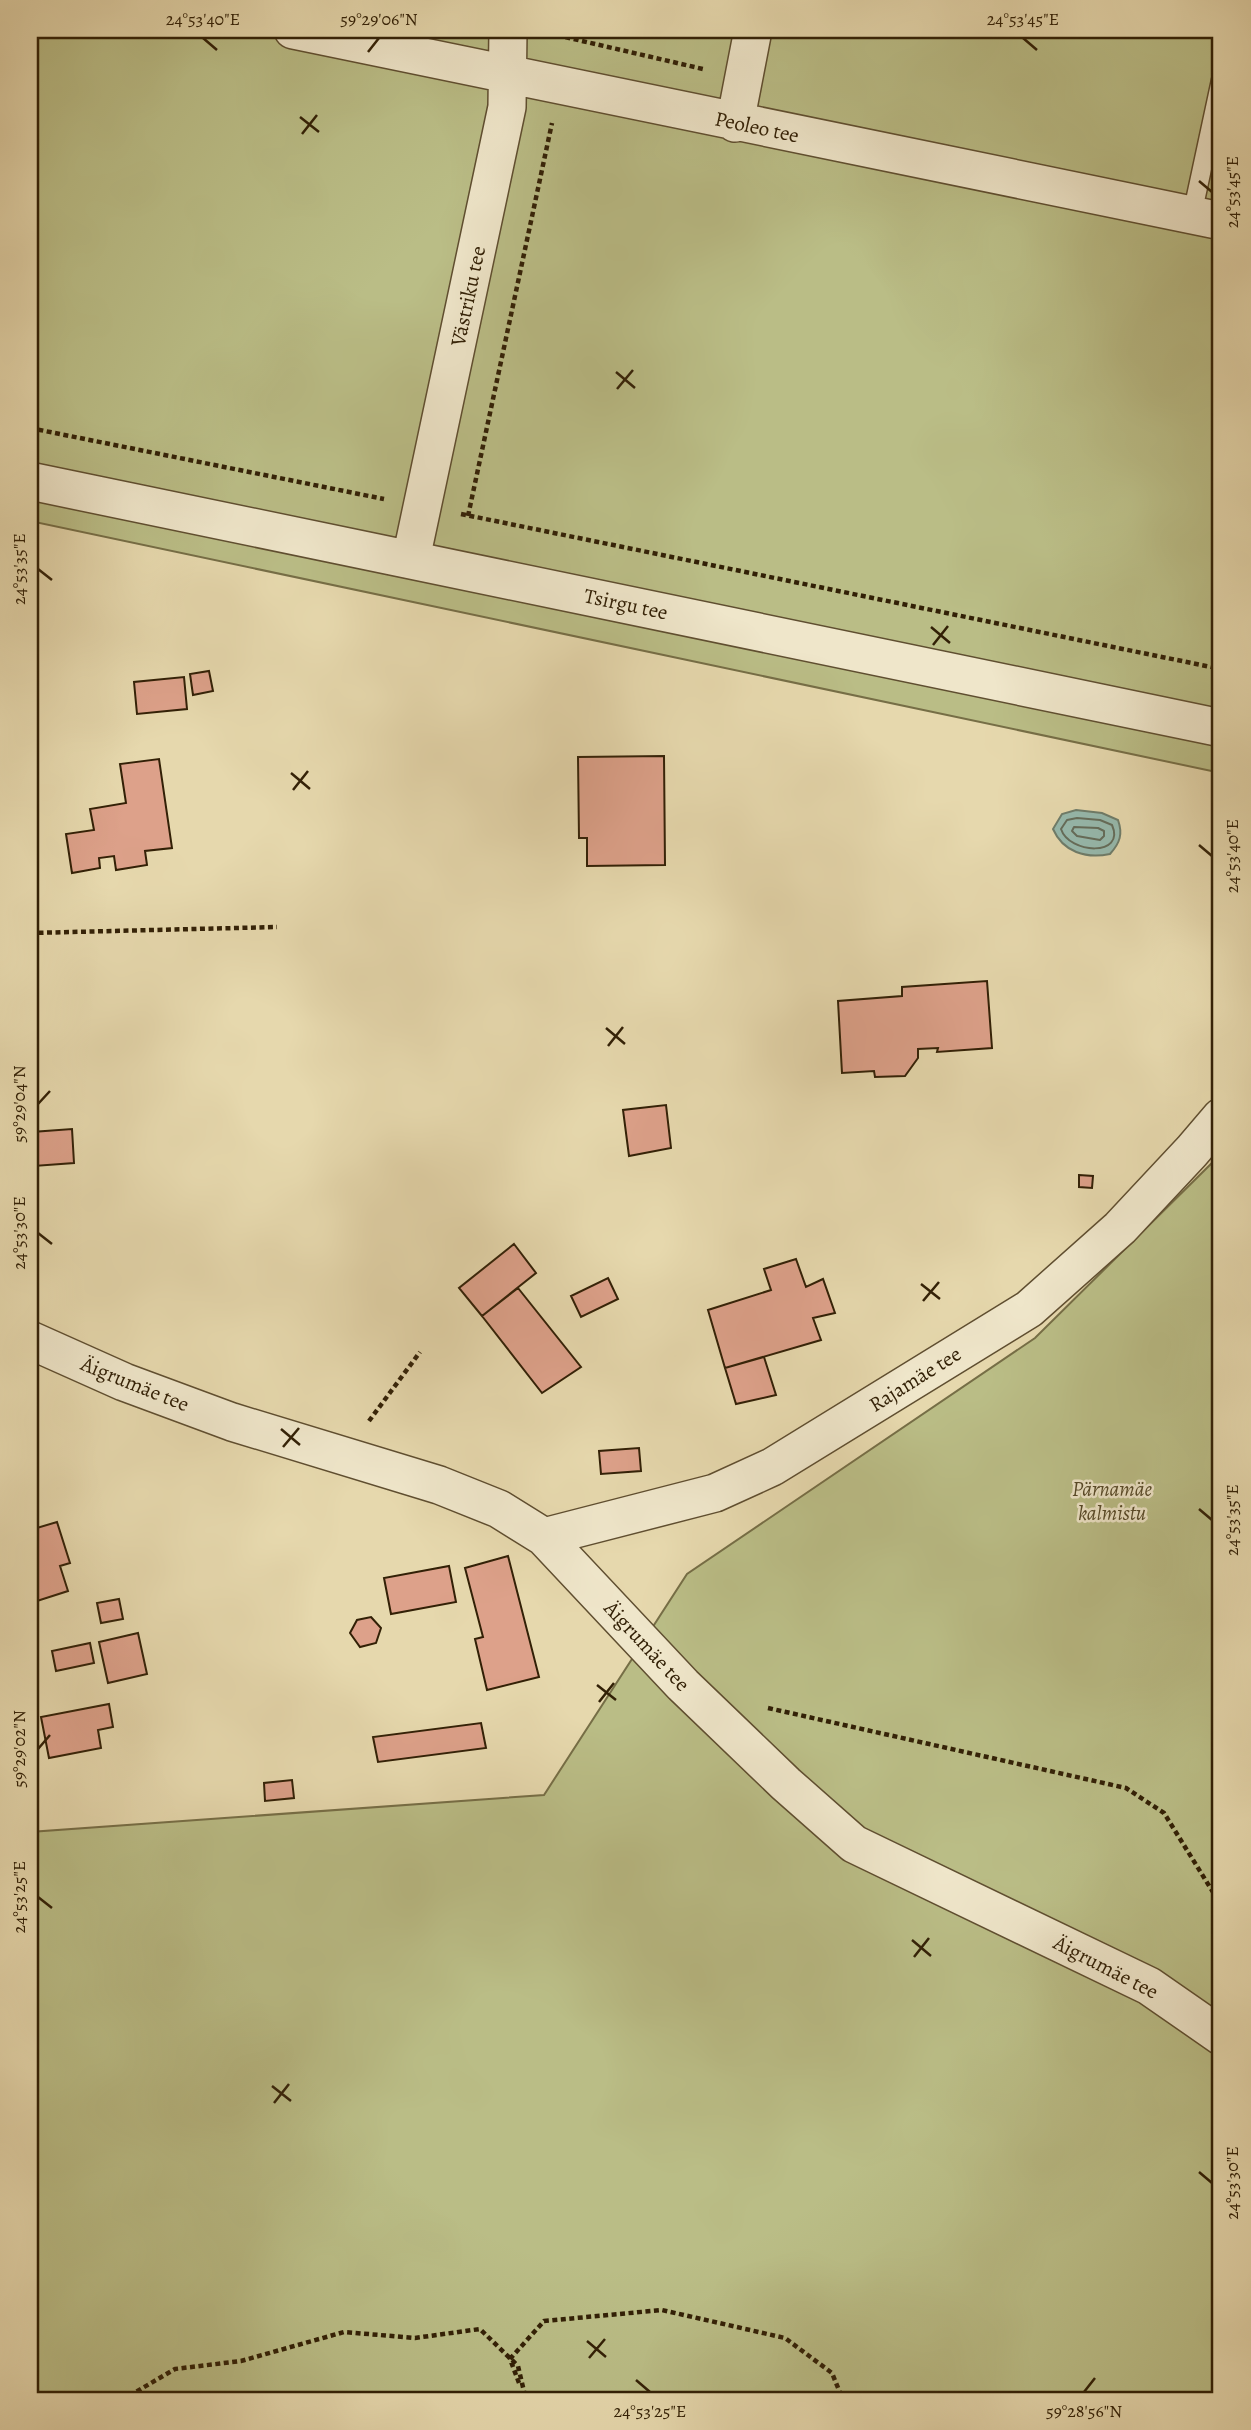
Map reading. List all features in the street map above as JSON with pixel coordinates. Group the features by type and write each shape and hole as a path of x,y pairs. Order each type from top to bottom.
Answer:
{"street":[{"name":"Peoleo tee","path":"293,30 1207,218"},
{"name":"Västriku tee","path":"411,559 507,107 508,30"},
{"path":"735,123 753,30"},
{"name":"Tsirgu tee","path":"30,481 1221,728"},
{"name":"Rajamäe tee","path":"544,1537 715,1493 772,1468 1029,1309 1120,1228 1221,1117"},
{"name":"Äigrumäe tee","path":"30,1340 124,1382 232,1422 439,1485 499,1508 544,1537 683,1685 786,1784 855,1844 1149,1986 1221,2036"}],"lane":[{"path":"1207,218 1221,80"}],"path":[{"path":"468,516 560,85 565,37"},
{"path":"30,428 1221,669"},
{"path":"30,933 277,927"},
{"path":"343,1456 420,1352"},
{"path":"756,1705 1126,1788 1164,1813 1221,1905"},
{"path":"510,2359 544,2321 662,2310 786,2339 831,2373 843,2400 775,2397 722,2400"},
{"path":"122,2400 175,2369 241,2361 344,2332 415,2338 480,2329 518,2366 526,2400"},
{"path":"607,2400 612,2400"}],"green space":[{"path":"30,30 1221,30 1221,773 30,521"},
{"name":"Pärnamäe kalmistu","path":"1221,1154 1221,2400 30,2400 30,1832 544,1795 687,1574 1035,1338"}],"water":[{"path":"1076,810 1102,813 1118,820 1120,838 1110,854 1076,852 1057,837 1053,829 1062,814"}],"building":[{"path":"209,671 213,691 193,695 190,674"},
{"path":"184,677 187,709 137,714 134,682"},
{"path":"664,756 665,865 587,866 587,838 579,838 578,757"},
{"path":"159,759 172,848 145,851 147,865 116,870 114,856 99,858 100,868 72,873 66,834 94,830 90,809 126,803 120,764"},
{"path":"987,981 992,1048 937,1052 938,1048 918,1049 918,1058 905,1076 875,1077 874,1071 842,1073 838,1001 902,996 902,987"},
{"path":"666,1105 671,1148 629,1156 623,1110"},
{"path":"72,1129 74,1163 34,1166 32,1132"},
{"path":"1079,1175 1093,1176 1092,1188 1079,1187"},
{"path":"514,1244 536,1273 482,1316 459,1288"},
{"path":"796,1259 806,1287 823,1279 835,1313 813,1318 821,1340 725,1368 708,1310 771,1290 764,1269"},
{"path":"608,1278 618,1299 581,1317 571,1296"},
{"path":"518,1288 581,1367 542,1393 482,1316"},
{"path":"764,1357 776,1395 736,1404 725,1368"},
{"path":"639,1448 641,1471 601,1474 599,1451"},
{"path":"57,1522 70,1563 60,1566 68,1591 37,1601 30,1582 30,1530"},
{"path":"508,1556 539,1677 487,1690 475,1639 483,1637 465,1568"},
{"path":"449,1566 456,1602 391,1614 384,1578"},
{"path":"119,1599 123,1619 101,1623 97,1603"},
{"path":"371,1617 381,1628 376,1643 360,1647 350,1633 357,1620"},
{"path":"138,1633 147,1674 108,1683 99,1642"},
{"path":"90,1643 94,1663 56,1671 52,1651"},
{"path":"109,1704 113,1727 98,1730 101,1748 49,1758 41,1717"},
{"path":"481,1723 486,1748 378,1762 373,1737"},
{"path":"292,1780 294,1798 265,1801 264,1783"}]}
